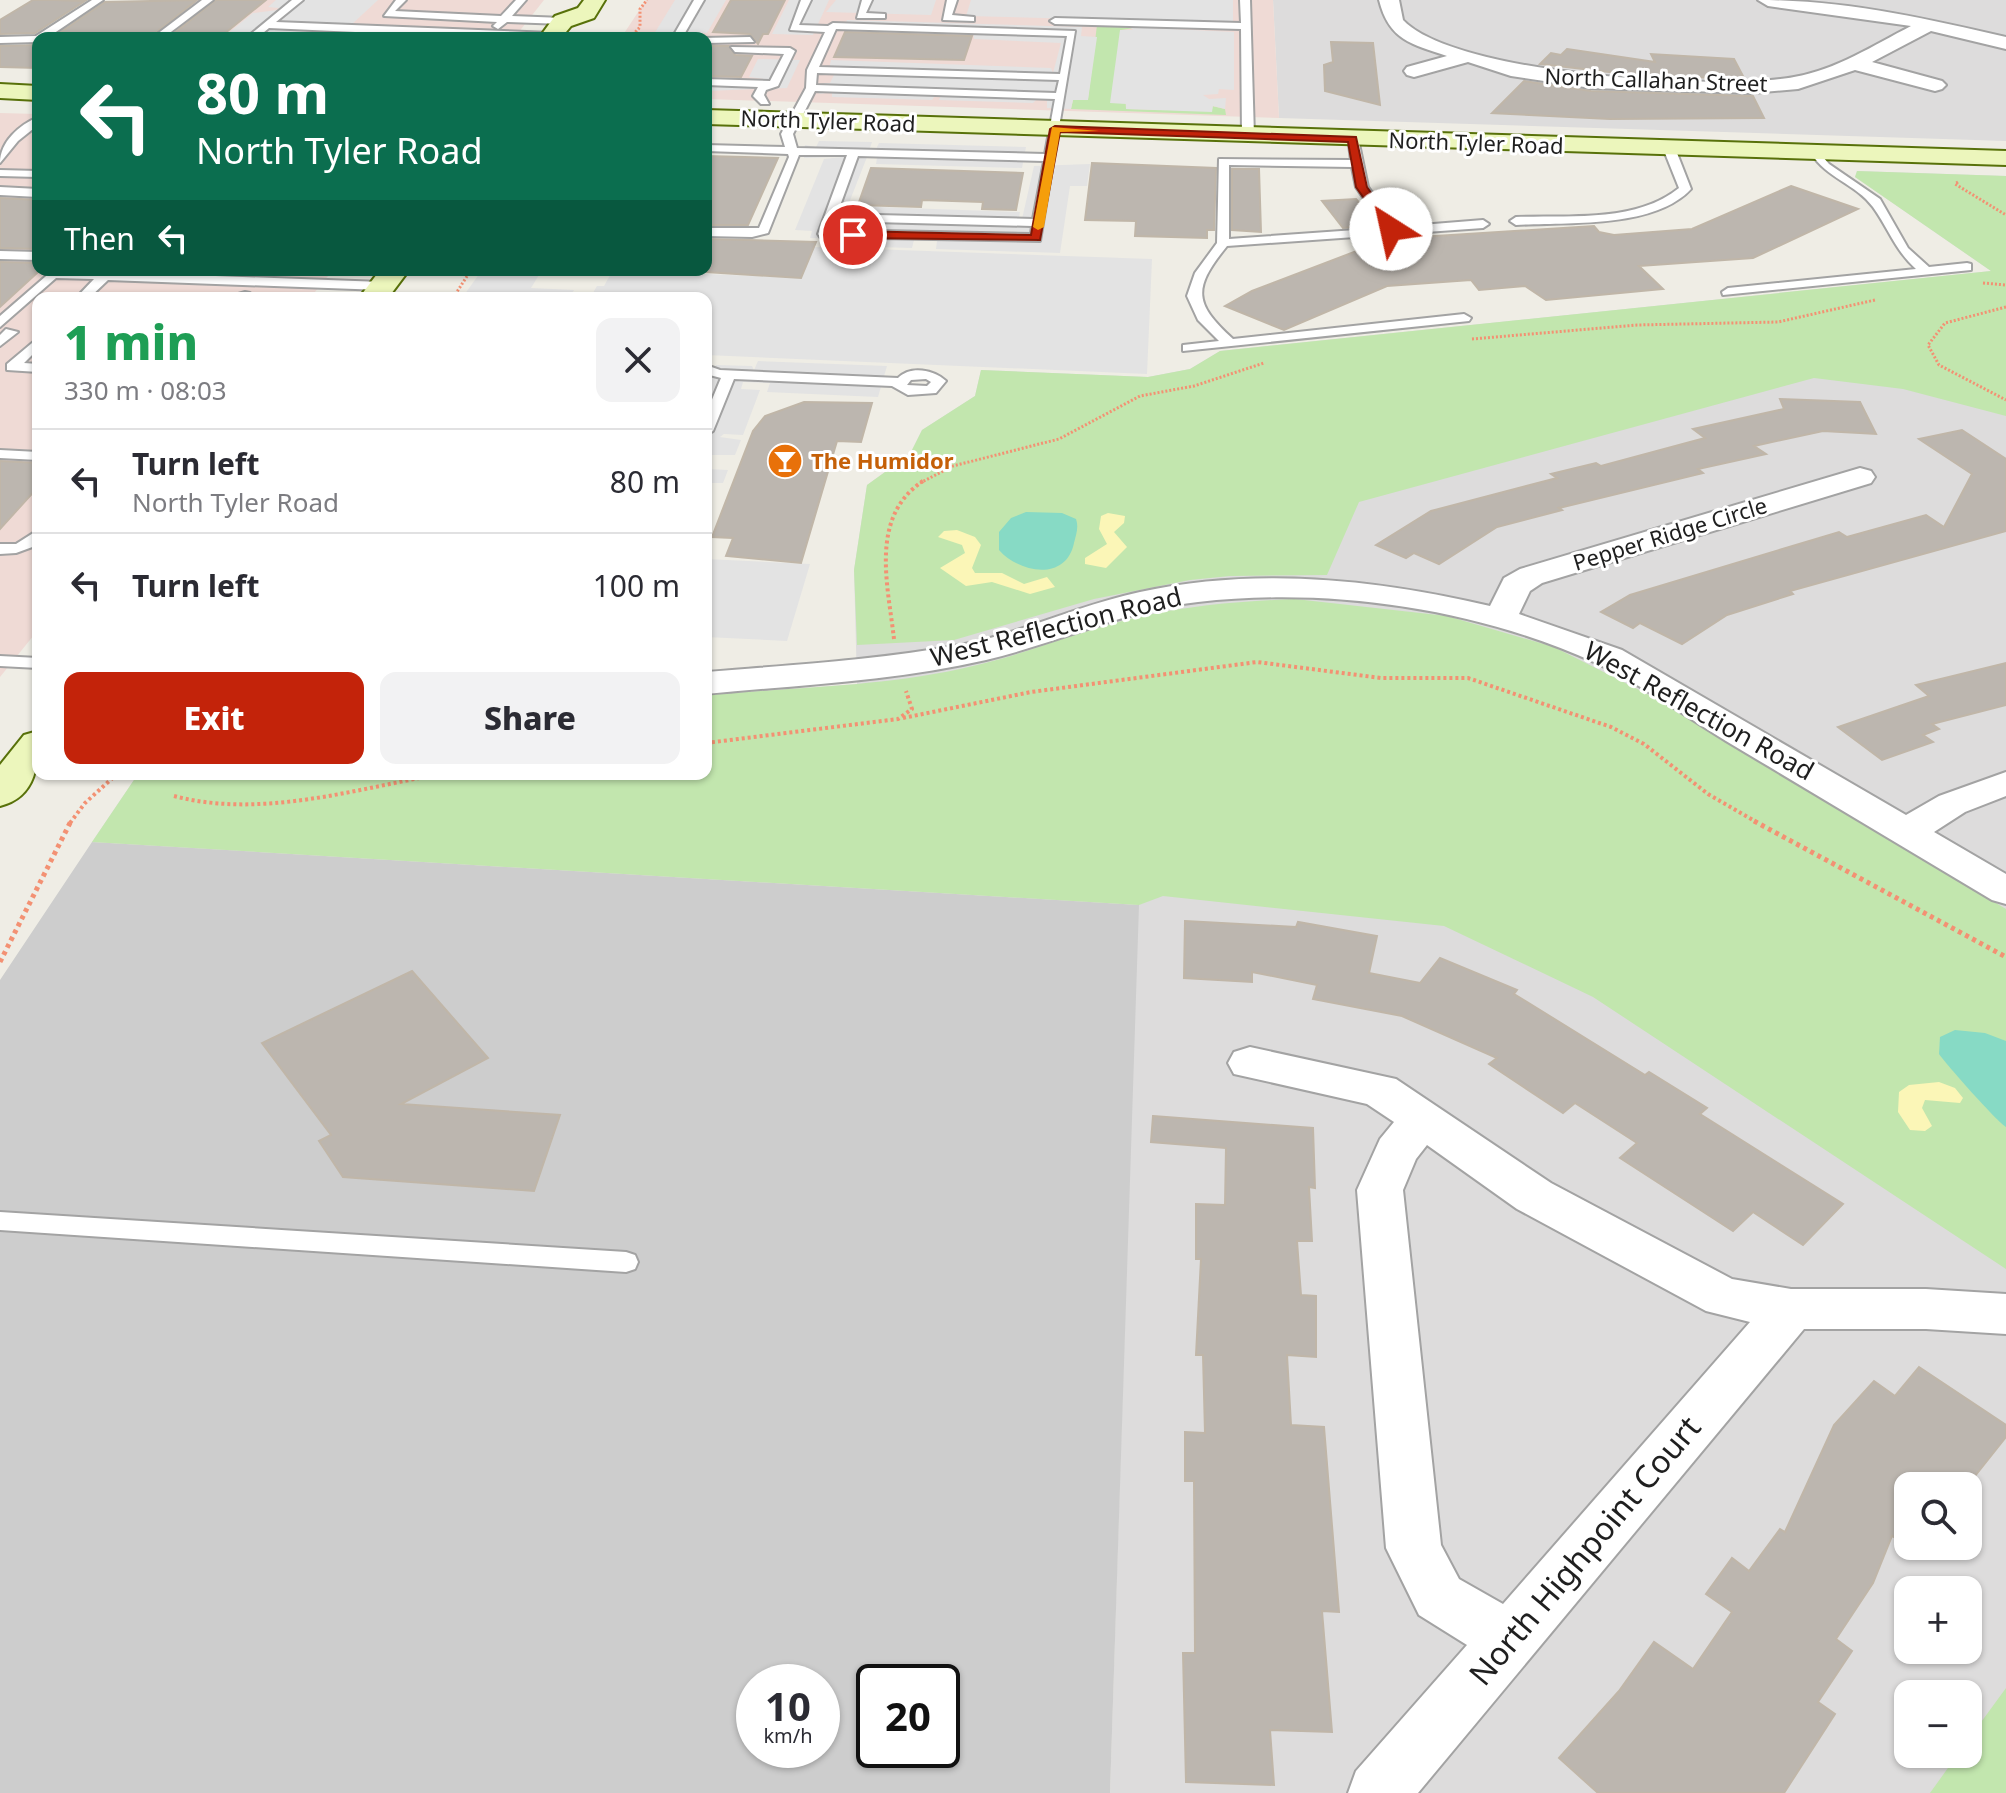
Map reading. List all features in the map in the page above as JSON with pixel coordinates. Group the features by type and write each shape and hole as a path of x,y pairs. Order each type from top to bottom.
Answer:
{"main road":[{"path":"555,32 590,7 600,22 593,32"},
{"path":"0,91 32,93"},
{"name":"North Tyler Road","path":"712,116 761,111 796,120 2006,158"},
{"path":"0,793 32,751"}],"street":[{"name":"North Callahan Street","path":"1389,0 1400,28 1423,41 1563,80 1752,87 1812,80 1854,64 1930,24"},
{"path":"1768,0 1930,24 2006,43"},
{"path":"1414,71 1468,56"},
{"path":"1854,64 1935,85"},
{"name":"Pepper Ridge Circle","path":"1501,617 1516,585 1531,576 1860,477"},
{"name":"West Reflection Road","path":"712,683 828,673 998,646 1140,602 1196,593 1328,590 1402,597 1501,617 1564,636 1610,657 2006,891"},
{"path":"1907,832 1952,804 2006,783"},
{"path":"1250,1063 1380,1090 1534,1196 1689,1282 1723,1297 1791,1309 1926,1309 2006,1314"},
{"path":"1423,1119 1396,1151 1380,1190 1414,1548 1439,1597 1510,1639"},
{"name":"North Highpoint Court","path":"1378,1793 1791,1309"}],"lane":[{"path":"48,32 98,0"},
{"path":"165,32 208,0"},
{"path":"258,32 298,0"},
{"path":"401,0 387,14 504,19 555,32"},
{"path":"493,32 521,0"},
{"path":"680,32 699,0"},
{"path":"806,0 793,28 1246,26"},
{"path":"860,16 867,0"},
{"path":"946,18 952,0"},
{"path":"1245,0 1248,136"},
{"path":"712,232 752,233 764,230 795,157 787,134 811,88 812,70 832,28 843,16 946,18 1073,27"},
{"path":"267,25 364,29 368,32"},
{"path":"854,152 830,217 1039,223 1073,27"},
{"path":"0,40 32,38"},
{"path":"712,40 743,39 760,43 766,50"},
{"path":"735,49 790,51 774,84"},
{"path":"812,70 1064,77"},
{"path":"712,82 774,84 782,89 778,98 761,111"},
{"path":"811,88 1061,96"},
{"path":"0,131 32,129"},
{"path":"0,160 14,139 32,129"},
{"path":"1352,139 1362,187 1391,229"},
{"path":"712,148 1050,158"},
{"path":"1516,221 1623,214 1676,200 1685,189 1669,148"},
{"path":"1817,153 1825,166 1876,202 1903,250 1926,271"},
{"path":"1230,343 1202,319 1194,306 1195,276 1223,243 1223,161 1355,164"},
{"path":"0,173 32,174"},
{"path":"0,191 32,193"},
{"path":"1223,243 1483,224"},
{"path":"0,255 32,256"},
{"path":"1728,292 1967,267"},
{"path":"37,292 51,276"},
{"path":"88,292 105,276"},
{"path":"172,276 383,285"},
{"path":"246,292 258,282"},
{"path":"0,342 4,329 32,298"},
{"path":"1188,348 1464,318"},
{"path":"32,348 12,367 32,368"},
{"path":"712,371 729,375 898,382"},
{"path":"712,416 729,375"},
{"path":"0,454 32,456"},
{"path":"0,566 7,550 32,543"},
{"path":"0,661 32,663"},
{"path":"0,1221 626,1262"}],"path":[{"path":"635,32 640,27 640,9 647,0"},
{"path":"1969,180 1955,184 2006,215"},
{"path":"2006,307 1945,323 1928,345 1939,365 2006,400"},
{"path":"1463,340 1650,325 1764,324 1809,316"},
{"path":"898,719 912,709 896,663 886,578 888,535 900,502 913,489 943,470 1060,438 1097,422 1144,394 1198,385 1237,369 1276,361"},
{"path":"712,742 898,719 1017,694 1257,662 1381,678 1468,678 1611,727 1644,744 1708,794 1754,822 2006,957"},
{"path":"0,962 63,832 85,803 110,780"},
{"path":"174,796 197,802 272,804 407,780"}],"shaded area":[{"path":"192,0 544,0 519,32 150,32"},
{"path":"276,0 378,0 343,32 229,32 253,13 279,8 268,7"},
{"path":"646,0 1273,0 1279,118 712,99 712,32 625,32"},
{"path":"675,0 726,0 708,32 655,32"},
{"path":"789,0 829,0 813,35 772,34"},
{"path":"836,0 936,0 931,15 826,12"},
{"path":"971,0 1233,0 1233,23 966,16"},
{"path":"1273,0 2006,0 2006,141 1279,118"},
{"path":"847,20 1082,27 1081,36 1097,37 1088,100 1073,100 1071,109 1047,108 1047,101 1038,98 1033,103 939,100 941,95 936,94 932,100 832,97 832,92 819,94 824,83 830,83 834,75 828,74 831,60 1051,68 1053,73 1061,43 974,39 973,32 843,29"},
{"path":"1130,27 1234,32 1234,90 1219,89 1218,94 1203,95 1209,99 1226,98 1225,109 1213,106 1212,112 1126,109 1126,104 1110,103 1120,30 1133,30"},
{"path":"758,59 800,60 787,88 712,91 712,79 764,79 749,77"},
{"path":"0,113 32,114 32,276 328,276 315,292 32,292 32,637 0,677"},
{"path":"819,141 872,142 870,148 876,149 879,143 1026,147 1022,168 876,164 877,158 867,157 845,213 851,206 1020,212 1019,218 1022,219 1034,166 1090,164 1087,186 1070,186 1060,253 936,249 937,241 914,240 912,248 846,246 847,239 810,238 812,231 795,230 824,159 842,157 804,158 805,145 816,147"},
{"path":"1857,171 2006,176 2006,1793 1110,1793 1138,905 92,842 134,780 712,780 712,695 857,684 854,570 867,485 910,454 922,430 975,396 981,370 1148,377 1190,369 1220,351 1991,271 1855,177"},
{"path":"814,247 1152,259 1147,374 712,355 712,292 594,292 597,286 604,286 610,276 712,274 801,278"},
{"path":"478,276 538,276 531,288 574,290 573,292 466,292"},
{"path":"758,361 887,366 878,397 767,392 770,383 743,382 741,389 760,390 743,435 724,434 720,437 741,440 735,455 712,455 712,374 716,365 752,366 754,370"},
{"path":"712,469 728,470 723,483 712,483"},
{"path":"712,559 810,564 787,641 712,637"},
{"path":"92,842 1139,905 1110,1793 0,1793 0,980"}],"green space":[{"path":"1097,25 1134,28 1121,30 1126,109 1212,111 1212,106 1225,109 1226,115 1071,109 1073,100 1088,99"},
{"path":"1857,171 2006,176 2006,416 1903,389 1814,378 1359,502 1327,575 1230,576 1190,580 1094,599 954,640 857,645 854,570 867,485 910,454 922,430 975,396 981,370 1148,377 1190,369 1220,351 1991,271 1855,177"},
{"path":"1026,512 1062,513 1076,519 1074,543 1062,564 1041,570 1029,568 999,550 999,532 1011,518"},
{"path":"1295,599 1447,616 1554,647 1655,698 2006,909 2006,1269 1593,997 1444,926 1163,896 1139,905 92,842 134,780 712,780 712,695 874,682 940,673 995,661 1143,616"},
{"path":"1955,1030 1985,1033 2006,1041 2006,1127 1939,1054 1940,1037"},
{"path":"2006,1688 2006,1793 1930,1793 1948,1768 1982,1768 1982,1721"}],"sand":[{"path":"1108,513 1125,516 1124,523 1114,532 1127,547 1106,568 1085,564 1085,558 1107,544 1099,529 1101,516"},
{"path":"957,530 975,537 981,545 972,568 975,573 1002,573 1024,584 1047,577 1055,587 1030,594 992,582 966,586 940,568 965,553 962,545 938,537 944,531"},
{"path":"1939,1082 1955,1088 1963,1098 1960,1103 1925,1100 1922,1108 1932,1126 1925,1131 1910,1130 1898,1112 1899,1092 1909,1085"}],"building":[{"path":"33,0 85,1 32,33 0,34 0,20"},
{"path":"197,0 157,32 61,32 105,2"},
{"path":"216,0 266,0 226,32 176,32"},
{"path":"731,0 785,0 768,34 763,34 758,44 750,34 713,32"},
{"path":"845,32 972,36 964,60 834,57"},
{"path":"1331,42 1373,43 1380,105 1325,91 1324,65 1333,62"},
{"path":"32,45 32,68 0,67 0,46"},
{"path":"712,46 729,46 735,55 752,56 741,77 712,76"},
{"path":"1567,49 1655,62 1651,54 1734,59 1744,78 1652,77 1540,64 1551,53 1561,55"},
{"path":"1524,81 1591,91 1753,96 1764,118 1610,119 1492,113"},
{"path":"712,156 778,158 748,225 712,225"},
{"path":"1092,163 1216,168 1214,230 1207,230 1207,238 1135,236 1136,221 1085,220"},
{"path":"871,168 1023,173 1016,210 982,209 983,202 922,200 921,207 858,205"},
{"path":"1232,169 1259,169 1261,232 1232,230"},
{"path":"1791,186 1858,209 1753,258 1639,266 1663,289 1546,300 1525,286 1479,290 1471,280 1387,286 1284,330 1225,306 1252,291 1388,239 1594,226 1599,232 1614,235 1692,229"},
{"path":"0,198 32,200 32,249 0,248"},
{"path":"1356,199 1378,225 1343,228 1322,201"},
{"path":"712,239 816,242 801,278 712,272"},
{"path":"0,262 32,263 34,276 0,307"},
{"path":"1780,399 1860,402 1876,434 1823,431 1754,446 1766,454 1698,469 1703,473 1559,508 1562,510 1497,527 1439,564 1414,553 1406,558 1376,545 1431,511 1557,478 1551,474 1596,463 1601,466 1705,438 1693,429 1784,409"},
{"path":"804,402 872,403 861,442 837,441 801,563 726,556 733,538 712,537 753,431 765,416"},
{"path":"1962,430 2006,459 2006,531 1790,591 1793,594 1727,615 1682,644 1640,623 1633,628 1601,612 1630,595 1839,532 1847,537 1926,515 1944,527 1972,474 1919,439"},
{"path":"0,461 32,463 32,494 0,529"},
{"path":"2006,663 2006,705 1932,724 1939,729 1923,735 1933,742 1882,760 1838,727 1929,696 1916,685"},
{"path":"1185,921 1296,927 1298,922 1377,936 1369,973 1420,983 1440,958 1517,990 1514,994 1645,1075 1649,1072 1707,1108 1700,1114 1843,1204 1803,1245 1753,1212 1733,1231 1620,1158 1637,1143 1575,1103 1563,1113 1489,1064 1497,1058 1402,1016 1313,999 1317,985 1252,972 1252,982 1184,978"},
{"path":"412,971 488,1058 401,1104 560,1115 534,1191 343,1177 319,1141 331,1135 262,1043"},
{"path":"1153,1116 1313,1128 1315,1188 1309,1187 1312,1241 1297,1241 1301,1295 1316,1296 1316,1357 1287,1355 1291,1425 1324,1427 1339,1612 1322,1611 1332,1732 1270,1730 1274,1785 1186,1782 1183,1653 1195,1653 1194,1481 1185,1481 1185,1432 1205,1433 1203,1355 1196,1355 1201,1259 1196,1259 1196,1204 1225,1205 1226,1148 1151,1142"},
{"path":"1919,1367 2006,1425 2006,1437 1978,1472 1894,1472 1894,1537 1873,1583 1836,1639 1852,1651 1818,1702 1835,1714 1784,1793 1598,1793 1559,1758 1619,1691 1654,1642 1693,1669 1732,1612 1706,1594 1732,1558 1749,1571 1780,1529 1785,1532 1834,1425 1874,1381 1895,1396"}],"slow traffic":[{"path":"1038,227 1055,129 1094,131"}],"place":[{"name":"The Humidor","path":"785,461"}],"route":[{"path":"853,235 1027,241 1036,238 1055,129 1352,139 1362,187 1391,229"}]}
